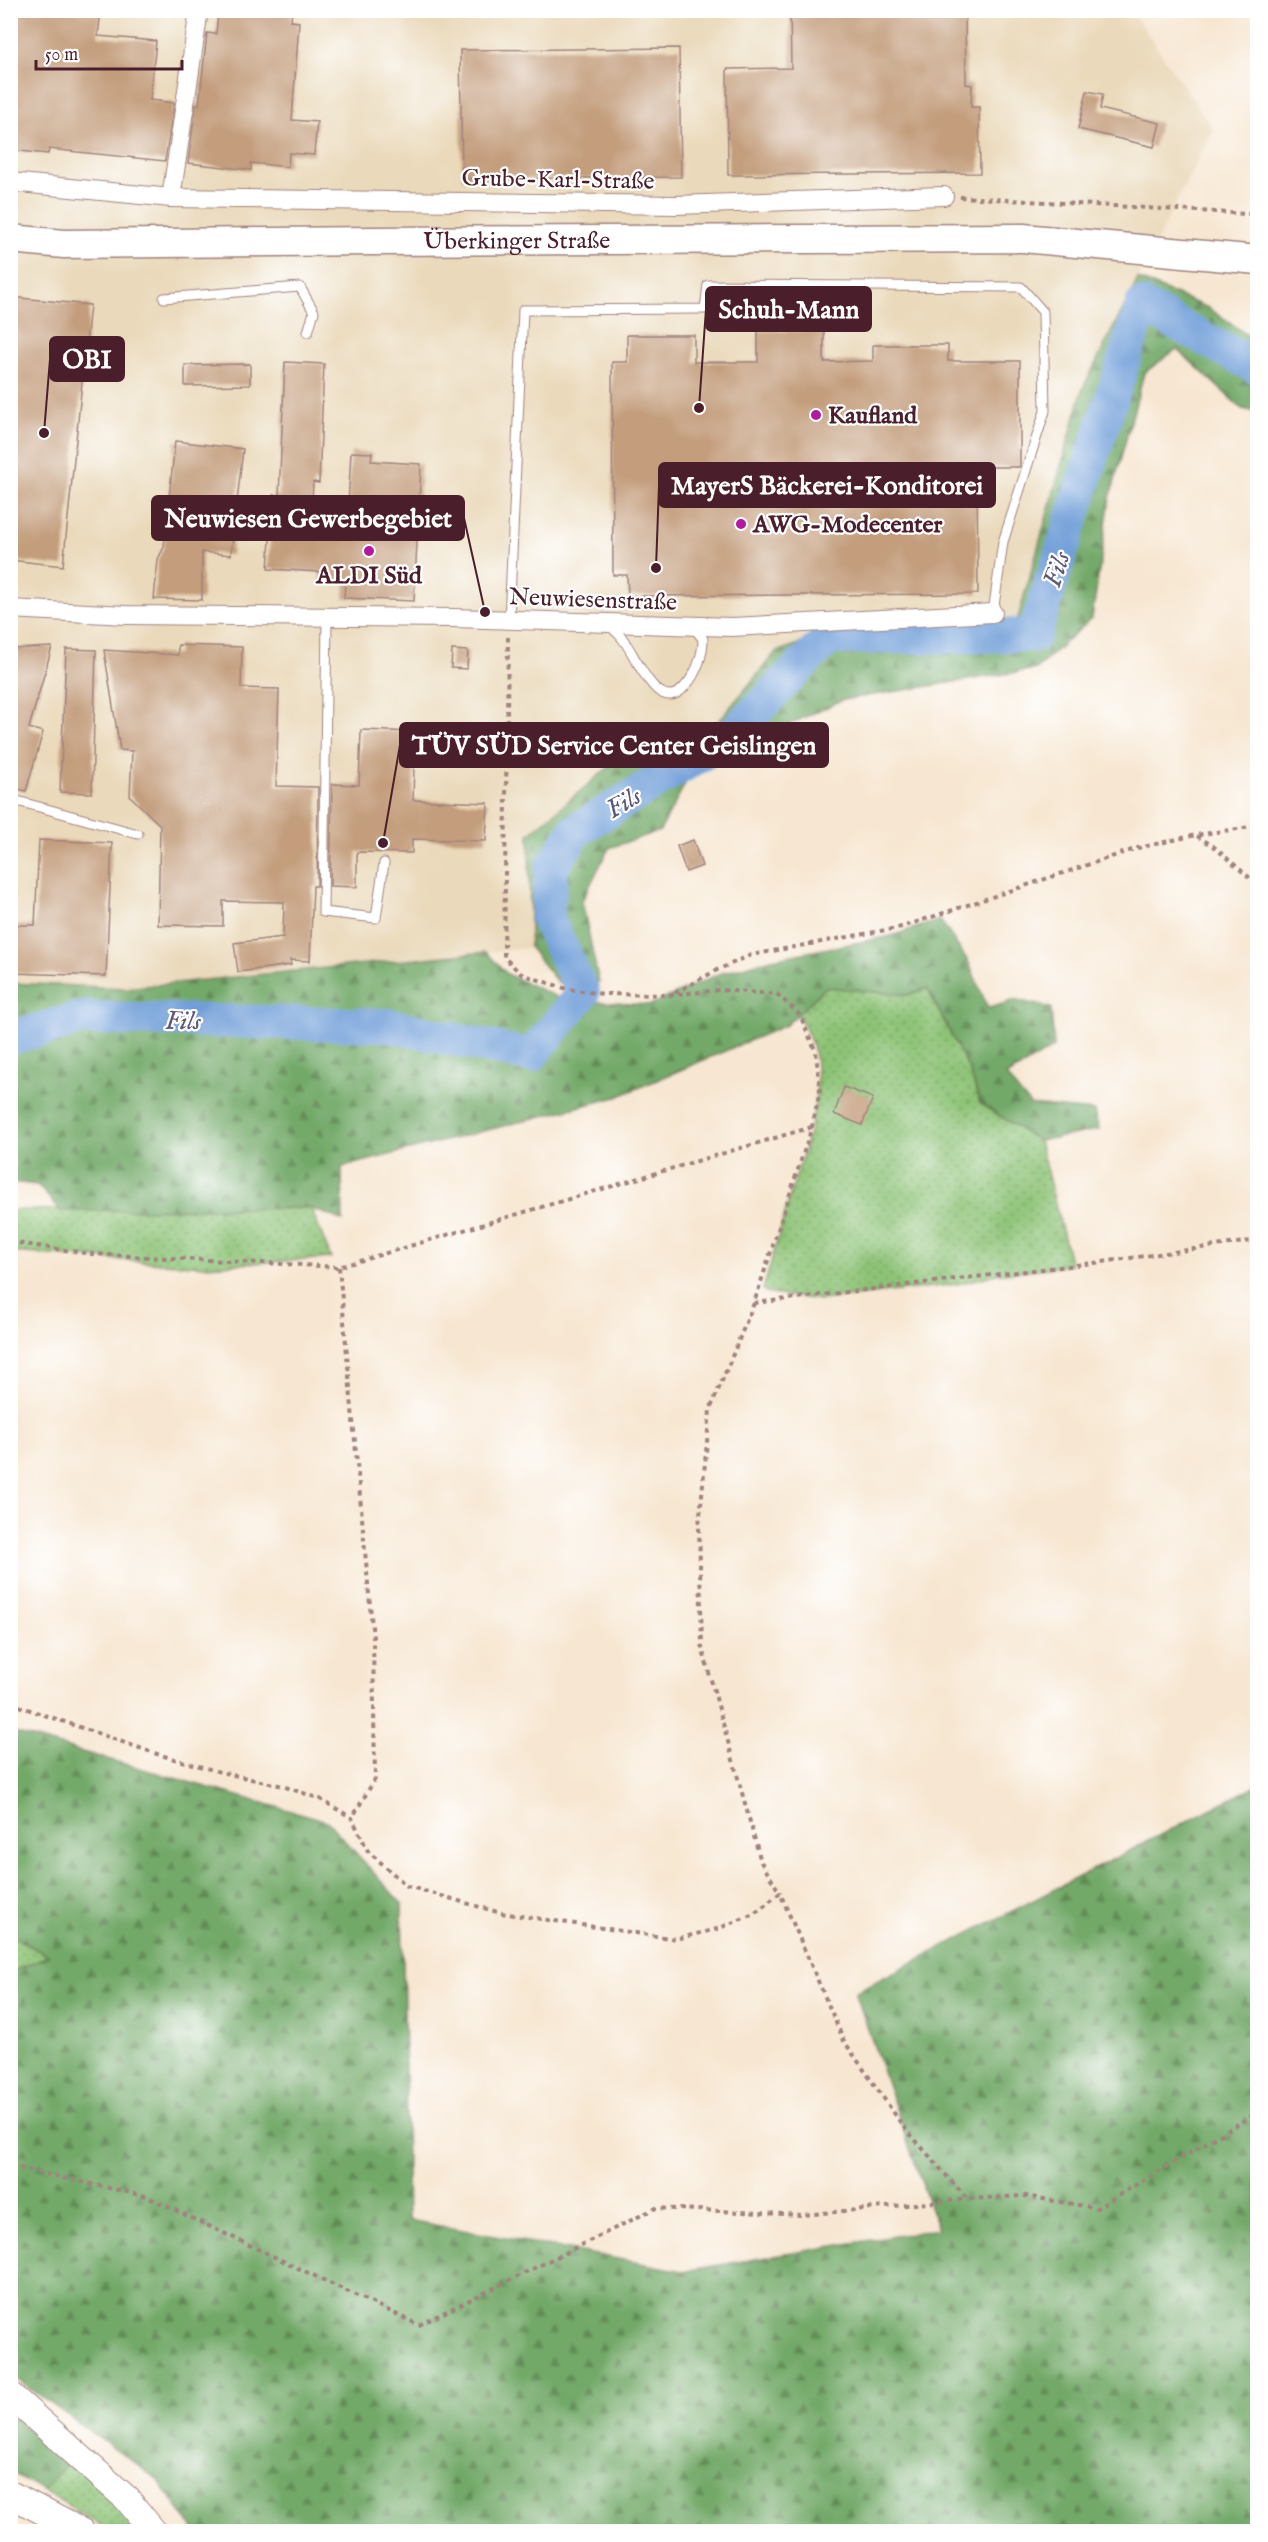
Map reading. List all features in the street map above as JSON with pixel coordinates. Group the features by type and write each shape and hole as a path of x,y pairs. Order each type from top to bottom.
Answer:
{"main road":[{"name":"Überkinger Straße","path":"10,240 75,244 1023,238 1257,260"}],"street":[{"path":"171,198 199,10"},
{"name":"Grube-Karl-Straße","path":"10,182 171,198 676,205 944,196"},
{"name":"Neuwiesenstraße","path":"10,609 126,615 732,627 993,613"},
{"path":"10,2395 127,2499 154,2532"},
{"path":"10,2494 82,2532"}],"lane":[{"path":"508,621 523,310 705,309 708,285 1021,287 1043,312 1045,411 1003,542 993,613"},
{"path":"164,298 300,286 314,312 308,332"},
{"path":"327,618 323,912 376,918 384,863"},
{"path":"607,624 622,638 650,683 660,693 669,696 681,692 691,680 703,650 703,639 693,626"},
{"path":"10,799 138,834"}],"path":[{"path":"944,196 1248,214 1257,209"},
{"path":"508,621 504,957 521,974 567,989 603,994 671,995 719,990 777,994 800,1015 816,1052 820,1091 812,1127 754,1303 710,1410 699,1526 702,1647 761,1862 780,1893 844,2041 903,2126 967,2199"},
{"path":"671,995 751,955 902,927 1138,848 1196,835 1257,826"},
{"path":"1196,835 1213,846 1257,885"},
{"path":"10,1242 92,1254 339,1267 812,1127"},
{"path":"754,1303 1102,1262 1257,1240"},
{"path":"339,1267 373,1638 375,1779 352,1818"},
{"path":"10,1703 157,1754 220,1772 283,1786 320,1799 352,1818 368,1851 407,1886 501,1913 676,1939 717,1929 754,1914 780,1893"},
{"path":"10,2166 145,2196 419,2325 656,2208 802,2215 967,2199 1025,2196 1097,2208 1257,2112"}],"shaded area":[{"path":"11,11 1132,11 1213,129 1083,388 1016,625 979,639 839,630 776,652 718,722 610,766 529,834 530,948 125,988 11,983"}],"green space":[{"path":"1138,279 1208,308 1257,342 1257,412 1242,409 1177,349 1144,373 1110,498 1092,618 1036,669 842,700 693,769 660,831 609,848 582,901 599,983 558,983 530,948 529,834 610,766 718,722 776,652 839,630 979,639 1016,625 1083,388"},
{"path":"940,920 968,961 988,1008 1016,1000 1051,1008 1054,1047 1006,1076 1030,1105 1094,1111 1099,1130 1039,1141 980,1103 970,1071 927,988 908,995 826,987 786,1025 617,1097 342,1167 343,1221 311,1208 60,1211 38,1185 11,1182 11,983 125,988 486,952 507,974 563,1000 651,1005 721,973 772,959 891,936"},
{"path":"826,987 908,995 927,988 970,1071 980,1103 1039,1141 1071,1265 997,1274 958,1284 821,1300 771,1294 763,1290 805,1148 815,1102 817,1079 815,1057 809,1035 797,1015"},
{"path":"311,1208 331,1258 204,1266 11,1252 10,1210"},
{"path":"11,1732 327,1821 402,1904 408,2220 683,2271 938,2229 855,1992 1257,1785 1257,2531 195,2531 158,2480 11,2375 11,1972 48,1956 11,1935"},
{"path":"11,1935 49,1956 11,1972"},
{"path":"10,2417 71,2459 43,2490 11,2472"},
{"path":"71,2459 142,2531 110,2531 43,2490"}],"building":[{"path":"10,10 101,10 98,36 156,41 150,100 174,103 165,161 49,149 48,154 10,150"},
{"path":"226,10 292,10 291,21 299,22 292,120 317,122 314,155 289,153 288,167 251,163 251,170 188,163 196,105 199,105 207,33 216,34 218,14 225,15"},
{"path":"790,10 965,10 966,84 972,85 971,107 979,107 980,173 728,175 727,69 791,68"},
{"path":"679,48 681,177 462,179 460,50"},
{"path":"1087,91 1103,94 1100,109 1160,123 1154,147 1078,129"},
{"path":"10,297 90,305 63,566 10,560"},
{"name":"Kaufland","path":"758,331 824,331 824,362 873,361 873,345 948,345 948,361 1020,361 1020,467 977,467 978,594 628,596 627,575 613,575 612,362 627,362 627,335 694,335 694,362 758,362"},
{"path":"285,362 324,364 319,483 313,482 311,521 347,523 351,452 372,453 371,461 421,464 414,601 344,598 345,581 320,580 320,572 268,569 273,495 279,495"},
{"path":"250,364 250,385 185,386 185,365"},
{"path":"175,441 243,449 231,555 202,552 202,600 154,599 158,559 164,547"},
{"path":"178,645 242,647 241,688 279,689 276,786 318,787 317,886 313,886 310,961 290,960 291,965 238,972 234,943 283,937 284,902 223,901 223,926 158,925 160,825 130,796 132,751 120,750 104,650 178,655"},
{"path":"52,647 29,728 43,732 26,791 10,787 10,649"},
{"path":"66,649 96,650 92,793 60,792"},
{"path":"452,650 468,651 467,669 451,668"},
{"path":"361,730 415,732 413,800 488,803 486,841 412,839 412,853 357,852 357,887 330,886 332,784 359,785"},
{"path":"39,840 112,843 106,976 10,973 10,925 35,925"},
{"path":"693,840 702,866 686,872 677,846"},
{"path":"844,1087 873,1098 862,1125 834,1114"}],"waterway":[{"name":"Fils","path":"10,1038 82,1018 388,1025 531,1056 583,993 547,918 552,867 575,831 727,739 829,638 1034,635 1142,305 1258,368"}],"place":[{"name":"Schuh-Mann","path":"699,408"},
{"name":"Kaufland","path":"816,415"},
{"name":"OBI","path":"44,433"},
{"name":"AWG-Modecenter","path":"741,524"},
{"name":"ALDI Süd","path":"369,551"},
{"name":"MayerS Bäckerei-Konditorei","path":"656,568"},
{"name":"Neuwiesen Gewerbegebiet","path":"485,612"},
{"name":"TÜV SÜD Service Center Geislingen","path":"383,843"}]}
